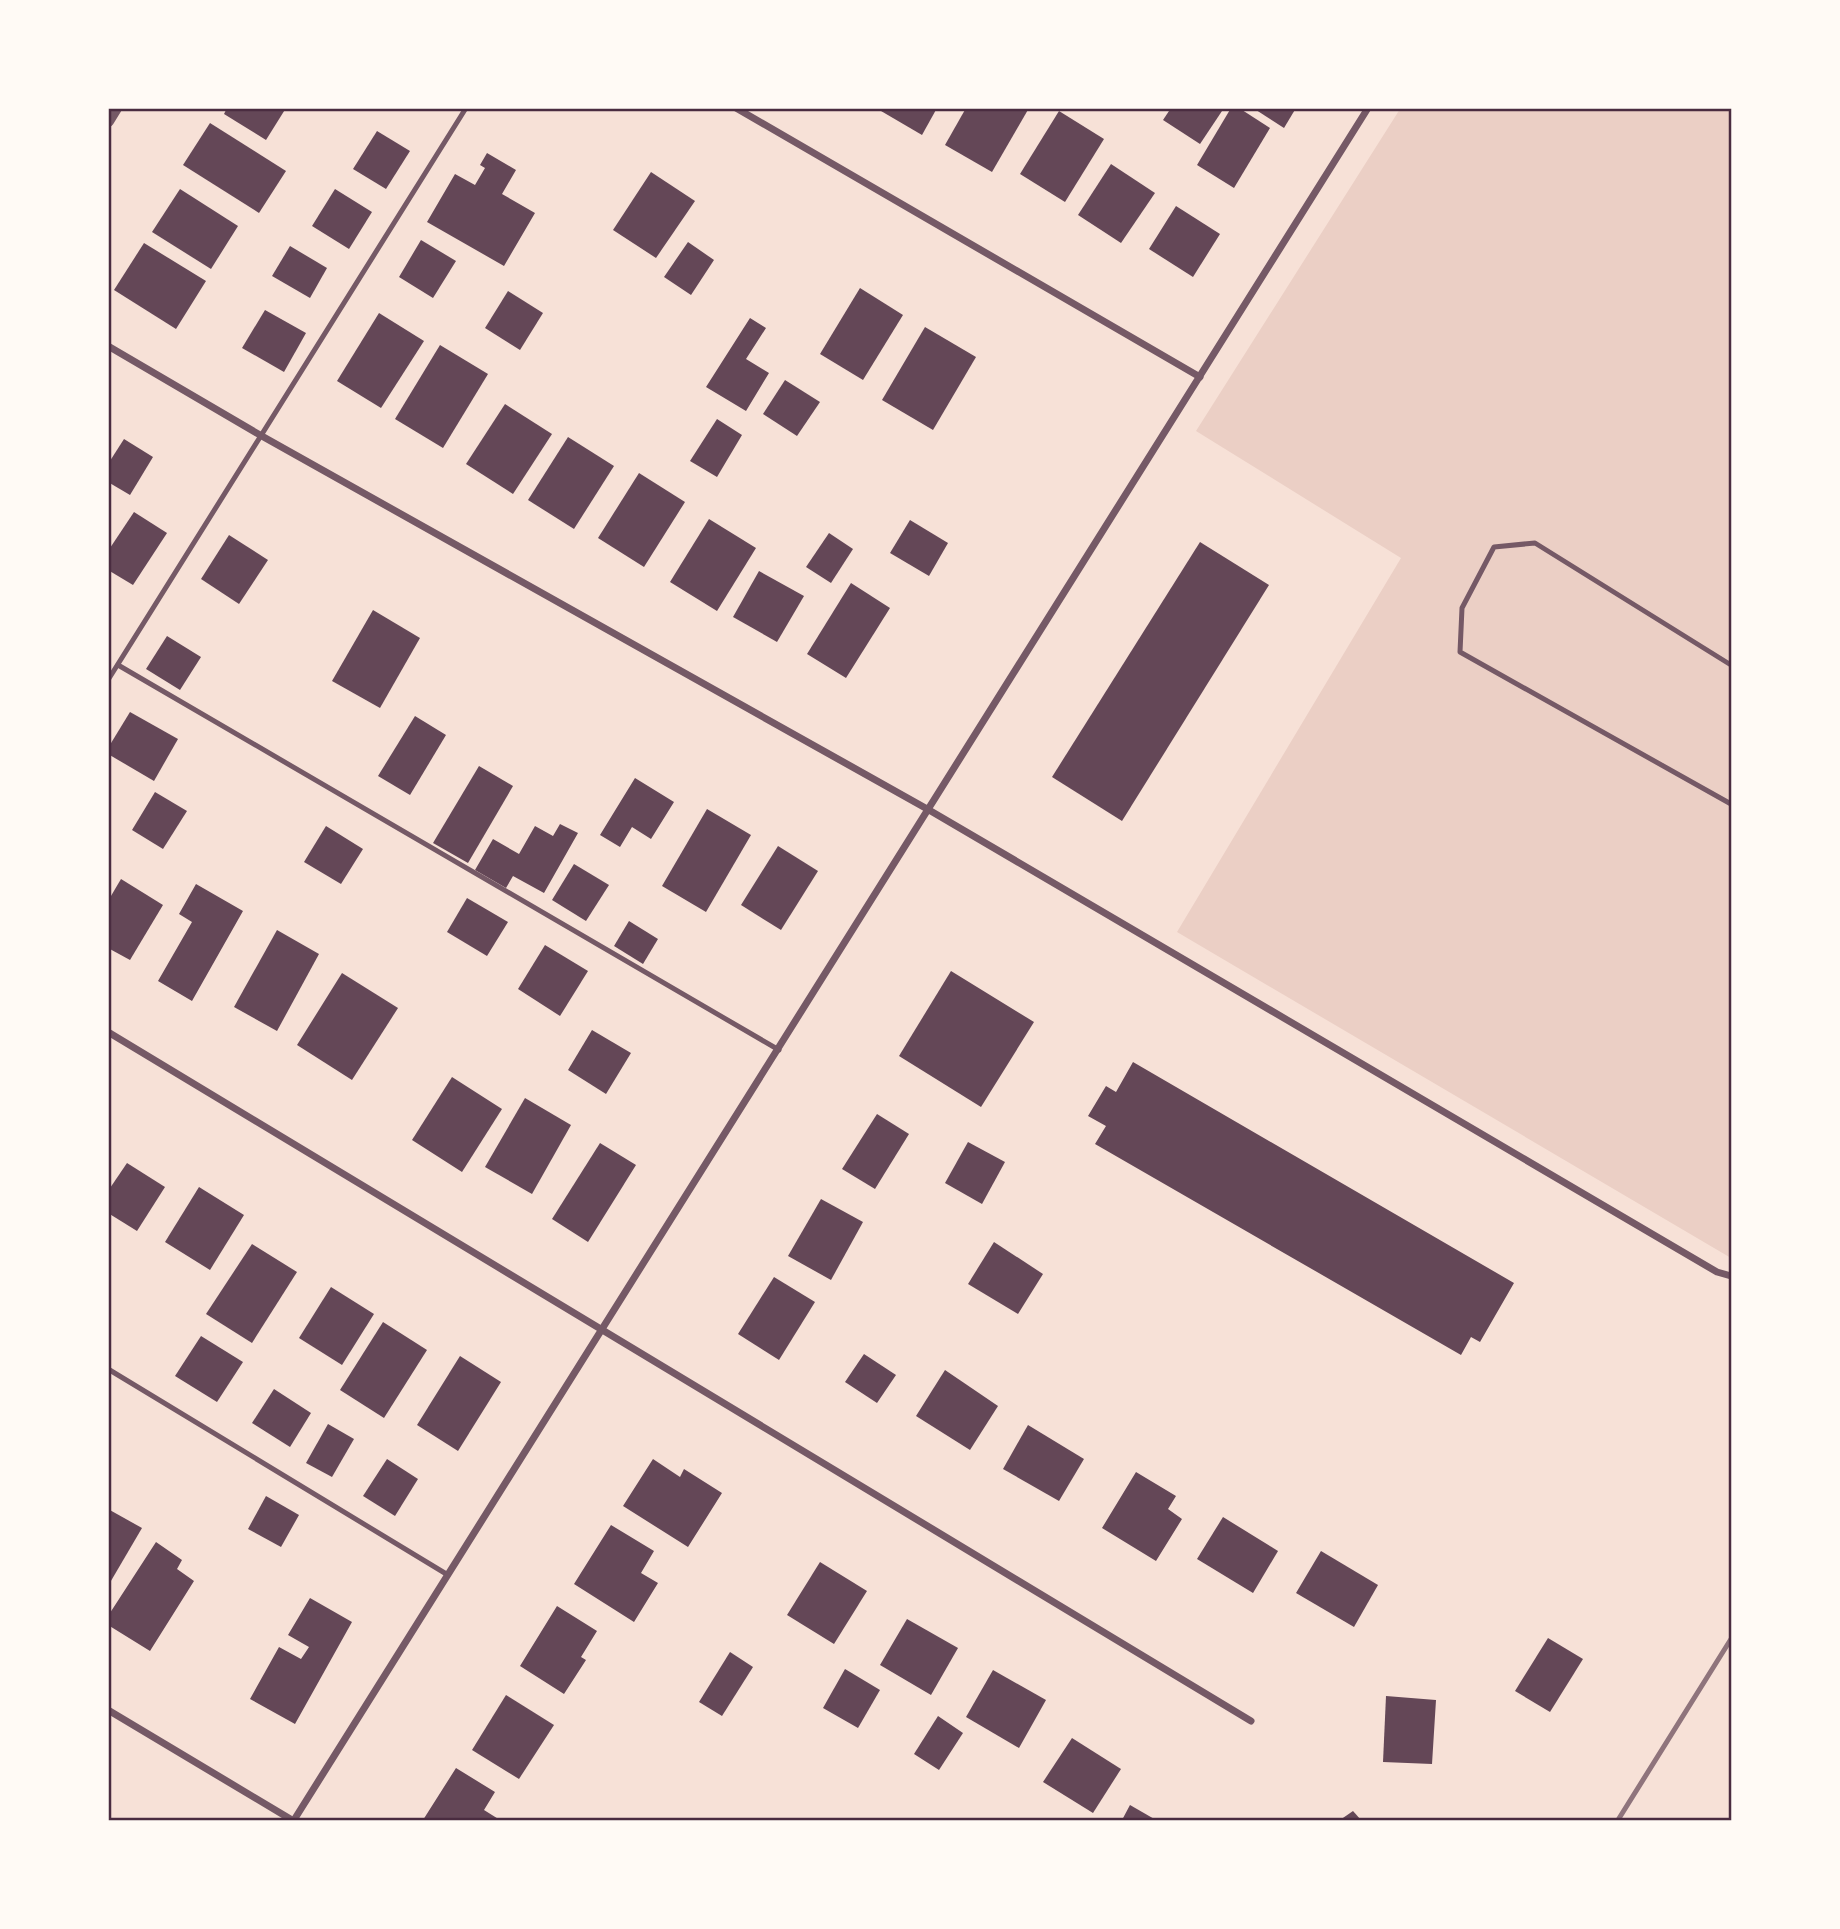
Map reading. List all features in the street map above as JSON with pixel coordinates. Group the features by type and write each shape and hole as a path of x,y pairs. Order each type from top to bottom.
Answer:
{"street":[{"path":"108,121 116,108"},
{"path":"736,108 1200,377"},
{"path":"108,1710 293,1821 1368,108"},
{"path":"108,346 260,436 929,810 1717,1272 1731,1276"},
{"path":"108,1032 1251,1721"}],"lane":[{"path":"108,680 466,108"},
{"path":"1731,665 1535,543 1494,547 1462,608 1460,652 1731,804"},
{"path":"118,665 779,1050"},
{"path":"108,1369 448,1576"}],"shaded area":[{"path":"1400,109 1731,109 1731,1258 1177,932 1401,558 1196,431"}],"building":[{"path":"227,108 286,108 266,140 224,114"},
{"path":"882,108 937,108 922,135 881,111"},
{"path":"966,108 1029,108 992,172 945,145"},
{"path":"1171,108 1224,108 1200,144 1163,120"},
{"path":"1231,108 1239,108 1270,128 1234,188 1197,165"},
{"path":"1253,108 1296,108 1284,128"},
{"path":"1059,111 1104,139 1065,202 1020,174"},
{"path":"210,123 286,171 259,213 183,165"},
{"path":"377,131 410,151 386,189 353,169"},
{"path":"487,153 516,170 502,194 535,213 504,266 427,222 455,174 475,185 485,168 480,165"},
{"path":"1111,164 1155,193 1121,243 1078,215"},
{"path":"651,172 695,201 656,258 613,230"},
{"path":"180,189 238,226 211,269 152,232"},
{"path":"335,189 372,212 349,249 312,226"},
{"path":"1176,206 1220,234 1193,277 1149,249"},
{"path":"421,240 456,261 433,298 399,277"},
{"path":"688,242 714,260 691,295 664,277"},
{"path":"144,243 206,281 176,329 114,290"},
{"path":"290,246 327,268 310,298 272,276"},
{"path":"860,288 903,315 863,380 820,354"},
{"path":"508,291 543,313 520,350 485,328"},
{"path":"265,310 306,333 284,372 242,348"},
{"path":"379,313 424,341 381,408 337,381"},
{"path":"750,318 766,328 746,359 769,373 746,411 706,387"},
{"path":"925,327 976,357 933,430 882,400"},
{"path":"440,345 488,374 443,448 395,419"},
{"path":"785,380 820,402 797,436 763,414"},
{"path":"505,404 552,434 513,494 466,464"},
{"path":"717,419 742,435 717,477 690,461"},
{"path":"568,437 614,466 574,529 528,500"},
{"path":"124,439 153,457 130,495 108,482 108,464"},
{"path":"639,473 685,502 644,567 598,538"},
{"path":"134,512 167,533 133,585 108,570 108,551"},
{"path":"709,519 756,548 717,611 670,582"},
{"path":"910,520 948,543 929,576 890,553"},
{"path":"829,533 853,549 831,583 806,567"},
{"path":"229,535 268,560 239,604 201,579"},
{"path":"1200,542 1269,585 1122,821 1052,777"},
{"path":"759,571 804,596 777,642 733,617"},
{"path":"851,583 890,608 846,678 807,654"},
{"path":"373,610 420,638 380,708 332,681"},
{"path":"167,636 201,657 180,690 146,669"},
{"path":"130,712 178,739 154,781 108,754 108,748"},
{"path":"415,716 446,735 410,795 378,776"},
{"path":"479,766 513,786 468,863 433,843"},
{"path":"635,778 674,802 651,839 632,827 620,847 600,835"},
{"path":"155,792 187,811 163,849 132,830"},
{"path":"707,809 751,835 706,912 662,886"},
{"path":"560,824 578,833 544,893 513,876 506,888 475,870 493,839 519,854 535,826 553,836"},
{"path":"326,826 363,849 341,884 304,862"},
{"path":"778,846 818,871 781,930 741,905"},
{"path":"574,864 609,885 586,921 552,900"},
{"path":"121,879 163,905 130,960 108,948 108,901"},
{"path":"196,884 243,911 192,1001 158,981 192,922 179,914"},
{"path":"467,898 508,922 487,956 447,932"},
{"path":"629,921 658,939 643,964 614,946"},
{"path":"277,930 319,954 277,1031 234,1007"},
{"path":"545,945 588,971 560,1016 518,989"},
{"path":"951,971 1034,1022 981,1107 899,1056"},
{"path":"342,973 398,1008 352,1080 297,1045"},
{"path":"592,1030 631,1053 606,1094 568,1070"},
{"path":"1133,1062 1514,1283 1480,1342 1471,1337 1461,1355 1095,1144 1106,1126 1088,1116 1106,1086 1116,1092"},
{"path":"452,1077 502,1109 462,1172 412,1140"},
{"path":"525,1098 571,1125 532,1194 485,1167"},
{"path":"877,1114 909,1134 875,1189 842,1169"},
{"path":"968,1142 1005,1162 982,1204 945,1183"},
{"path":"600,1143 636,1165 588,1242 552,1219"},
{"path":"127,1163 165,1187 137,1231 108,1213 108,1191"},
{"path":"199,1187 244,1215 210,1270 165,1242"},
{"path":"821,1199 863,1222 831,1280 788,1256"},
{"path":"994,1242 1043,1274 1018,1314 968,1284"},
{"path":"252,1244 297,1272 252,1343 206,1314"},
{"path":"774,1277 815,1302 779,1360 738,1334"},
{"path":"331,1287 374,1314 342,1365 299,1338"},
{"path":"383,1322 427,1350 384,1418 340,1390"},
{"path":"201,1336 243,1362 217,1402 175,1376"},
{"path":"864,1354 896,1375 877,1403 845,1382"},
{"path":"460,1356 501,1382 458,1451 417,1425"},
{"path":"945,1370 998,1406 970,1450 916,1416"},
{"path":"274,1389 311,1413 290,1447 252,1423"},
{"path":"328,1424 354,1439 332,1477 306,1463"},
{"path":"1028,1425 1084,1459 1059,1501 1003,1469"},
{"path":"387,1459 418,1479 395,1516 363,1496"},
{"path":"653,1459 680,1477 684,1469 722,1493 688,1547 623,1506"},
{"path":"1136,1472 1176,1496 1168,1509 1182,1519 1156,1561 1102,1528"},
{"path":"266,1496 299,1515 281,1547 248,1529"},
{"path":"108,1509 142,1528 108,1586"},
{"path":"1223,1517 1278,1551 1253,1593 1197,1559"},
{"path":"611,1525 654,1551 641,1573 658,1583 634,1622 574,1584"},
{"path":"156,1542 182,1560 177,1569 194,1581 150,1651 108,1625 108,1616"},
{"path":"1321,1551 1378,1585 1354,1627 1296,1593"},
{"path":"820,1562 867,1591 834,1644 787,1615"},
{"path":"310,1598 352,1622 295,1724 250,1699 279,1647 301,1659 309,1647 288,1635"},
{"path":"557,1606 597,1631 581,1657 586,1660 564,1694 520,1666"},
{"path":"907,1619 958,1648 931,1695 880,1665"},
{"path":"1548,1638 1583,1659 1550,1712 1515,1691"},
{"path":"730,1652 753,1667 722,1716 699,1702"},
{"path":"845,1669 880,1690 858,1728 823,1708"},
{"path":"993,1670 1046,1700 1019,1748 966,1717"},
{"path":"506,1695 554,1725 519,1779 472,1750"},
{"path":"1386,1696 1436,1700 1432,1764 1383,1762"},
{"path":"938,1716 963,1733 939,1770 914,1754"},
{"path":"1072,1738 1121,1769 1093,1813 1043,1782"},
{"path":"456,1768 495,1792 484,1810 500,1820 423,1820"},
{"path":"1130,1805 1156,1820 1122,1820"},
{"path":"1353,1811 1361,1820 1340,1820"}],"railway":[{"path":"1618,1820 1731,1639"}]}
